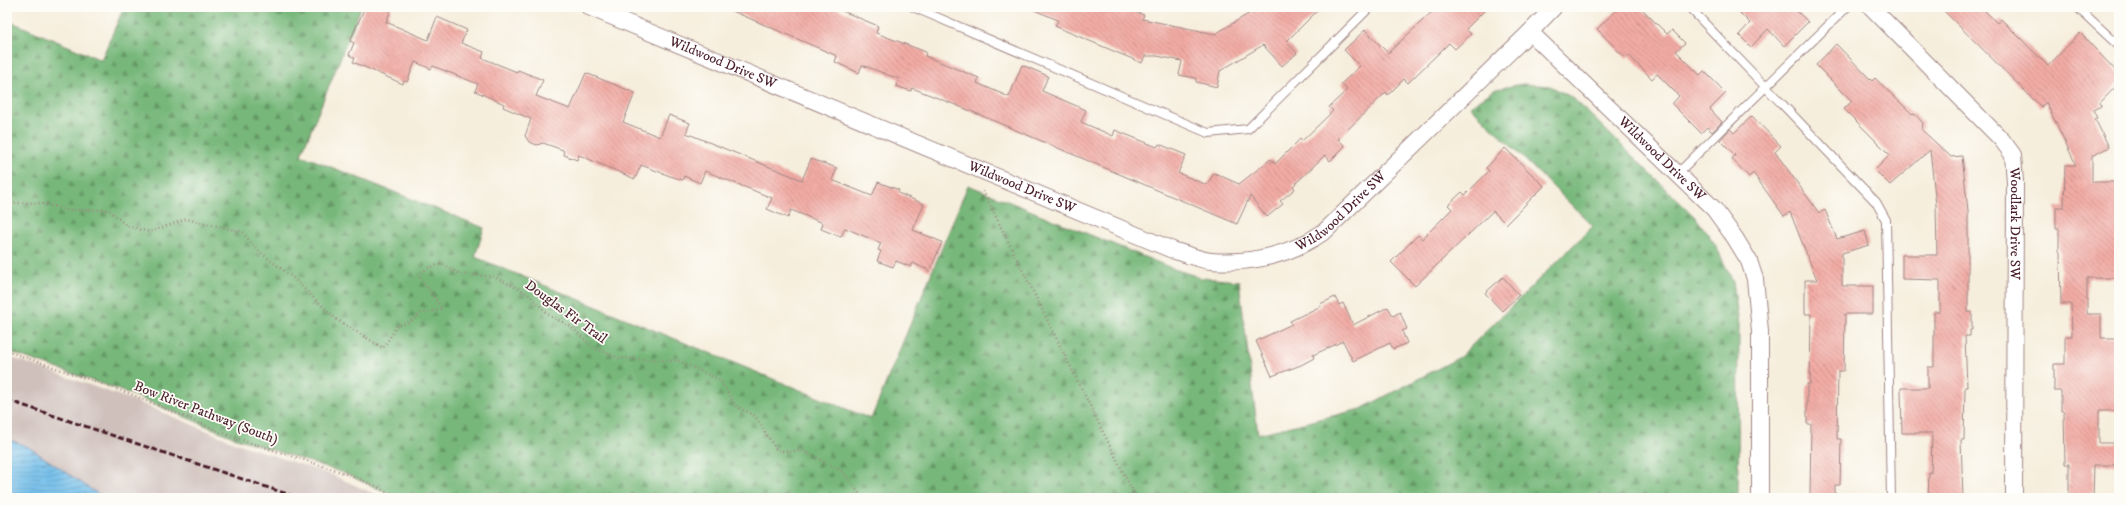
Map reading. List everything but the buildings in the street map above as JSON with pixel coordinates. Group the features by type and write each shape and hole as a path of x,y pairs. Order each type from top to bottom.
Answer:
{"street":[{"name":"Wildwood Drive SW","path":"589,7 617,12 1176,251 1210,261 1260,260 1306,244 1325,231 1530,32 1714,209 1736,238 1749,262 1754,279 1760,331 1760,498"},
{"path":"1530,32 1554,7"},
{"name":"Woodlark Drive SW","path":"1871,7 2002,140 2013,156 2015,182 2014,498"}],"lane":[{"path":"912,7 1208,133 1248,129 1370,7"},
{"path":"1689,7 1876,202 1886,220 1891,498"},
{"path":"1678,173 1847,7"},
{"path":"2077,7 2119,46"}],"path":[{"path":"981,187 1136,498"},
{"name":"Douglas Fir Trail","path":"7,201 12,203 40,203 68,210 109,210 127,226 150,232 186,219 243,232 255,248 292,277 336,319 383,348 397,326 409,322 422,313 442,310 418,274 428,268 442,264 460,274 495,277 527,293 550,316 570,326 594,348 619,358 680,361 720,380 736,406 755,416 777,451 803,451 842,471 863,498"},
{"name":"Bow River Pathway (South)","path":"7,351 128,393 233,437 376,486 396,498"}],"shaded area":[{"path":"7,356 135,401 239,444 332,475 384,498 104,498 27,446 7,439"}],"green space":[{"path":"124,7 361,7 301,155 484,228 475,257 871,419 968,185 1174,269 1202,278 1239,281 1258,434 1361,409 1460,357 1593,226 1470,106 1496,89 1523,84 1550,86 1573,98 1697,219 1715,244 1733,282 1739,325 1738,498 398,498 344,473 233,437 128,393 7,351 7,20 101,60"}],"water":[{"path":"7,439 27,446 104,498 7,498"}],"railway":[{"path":"7,400 299,498"}]}
